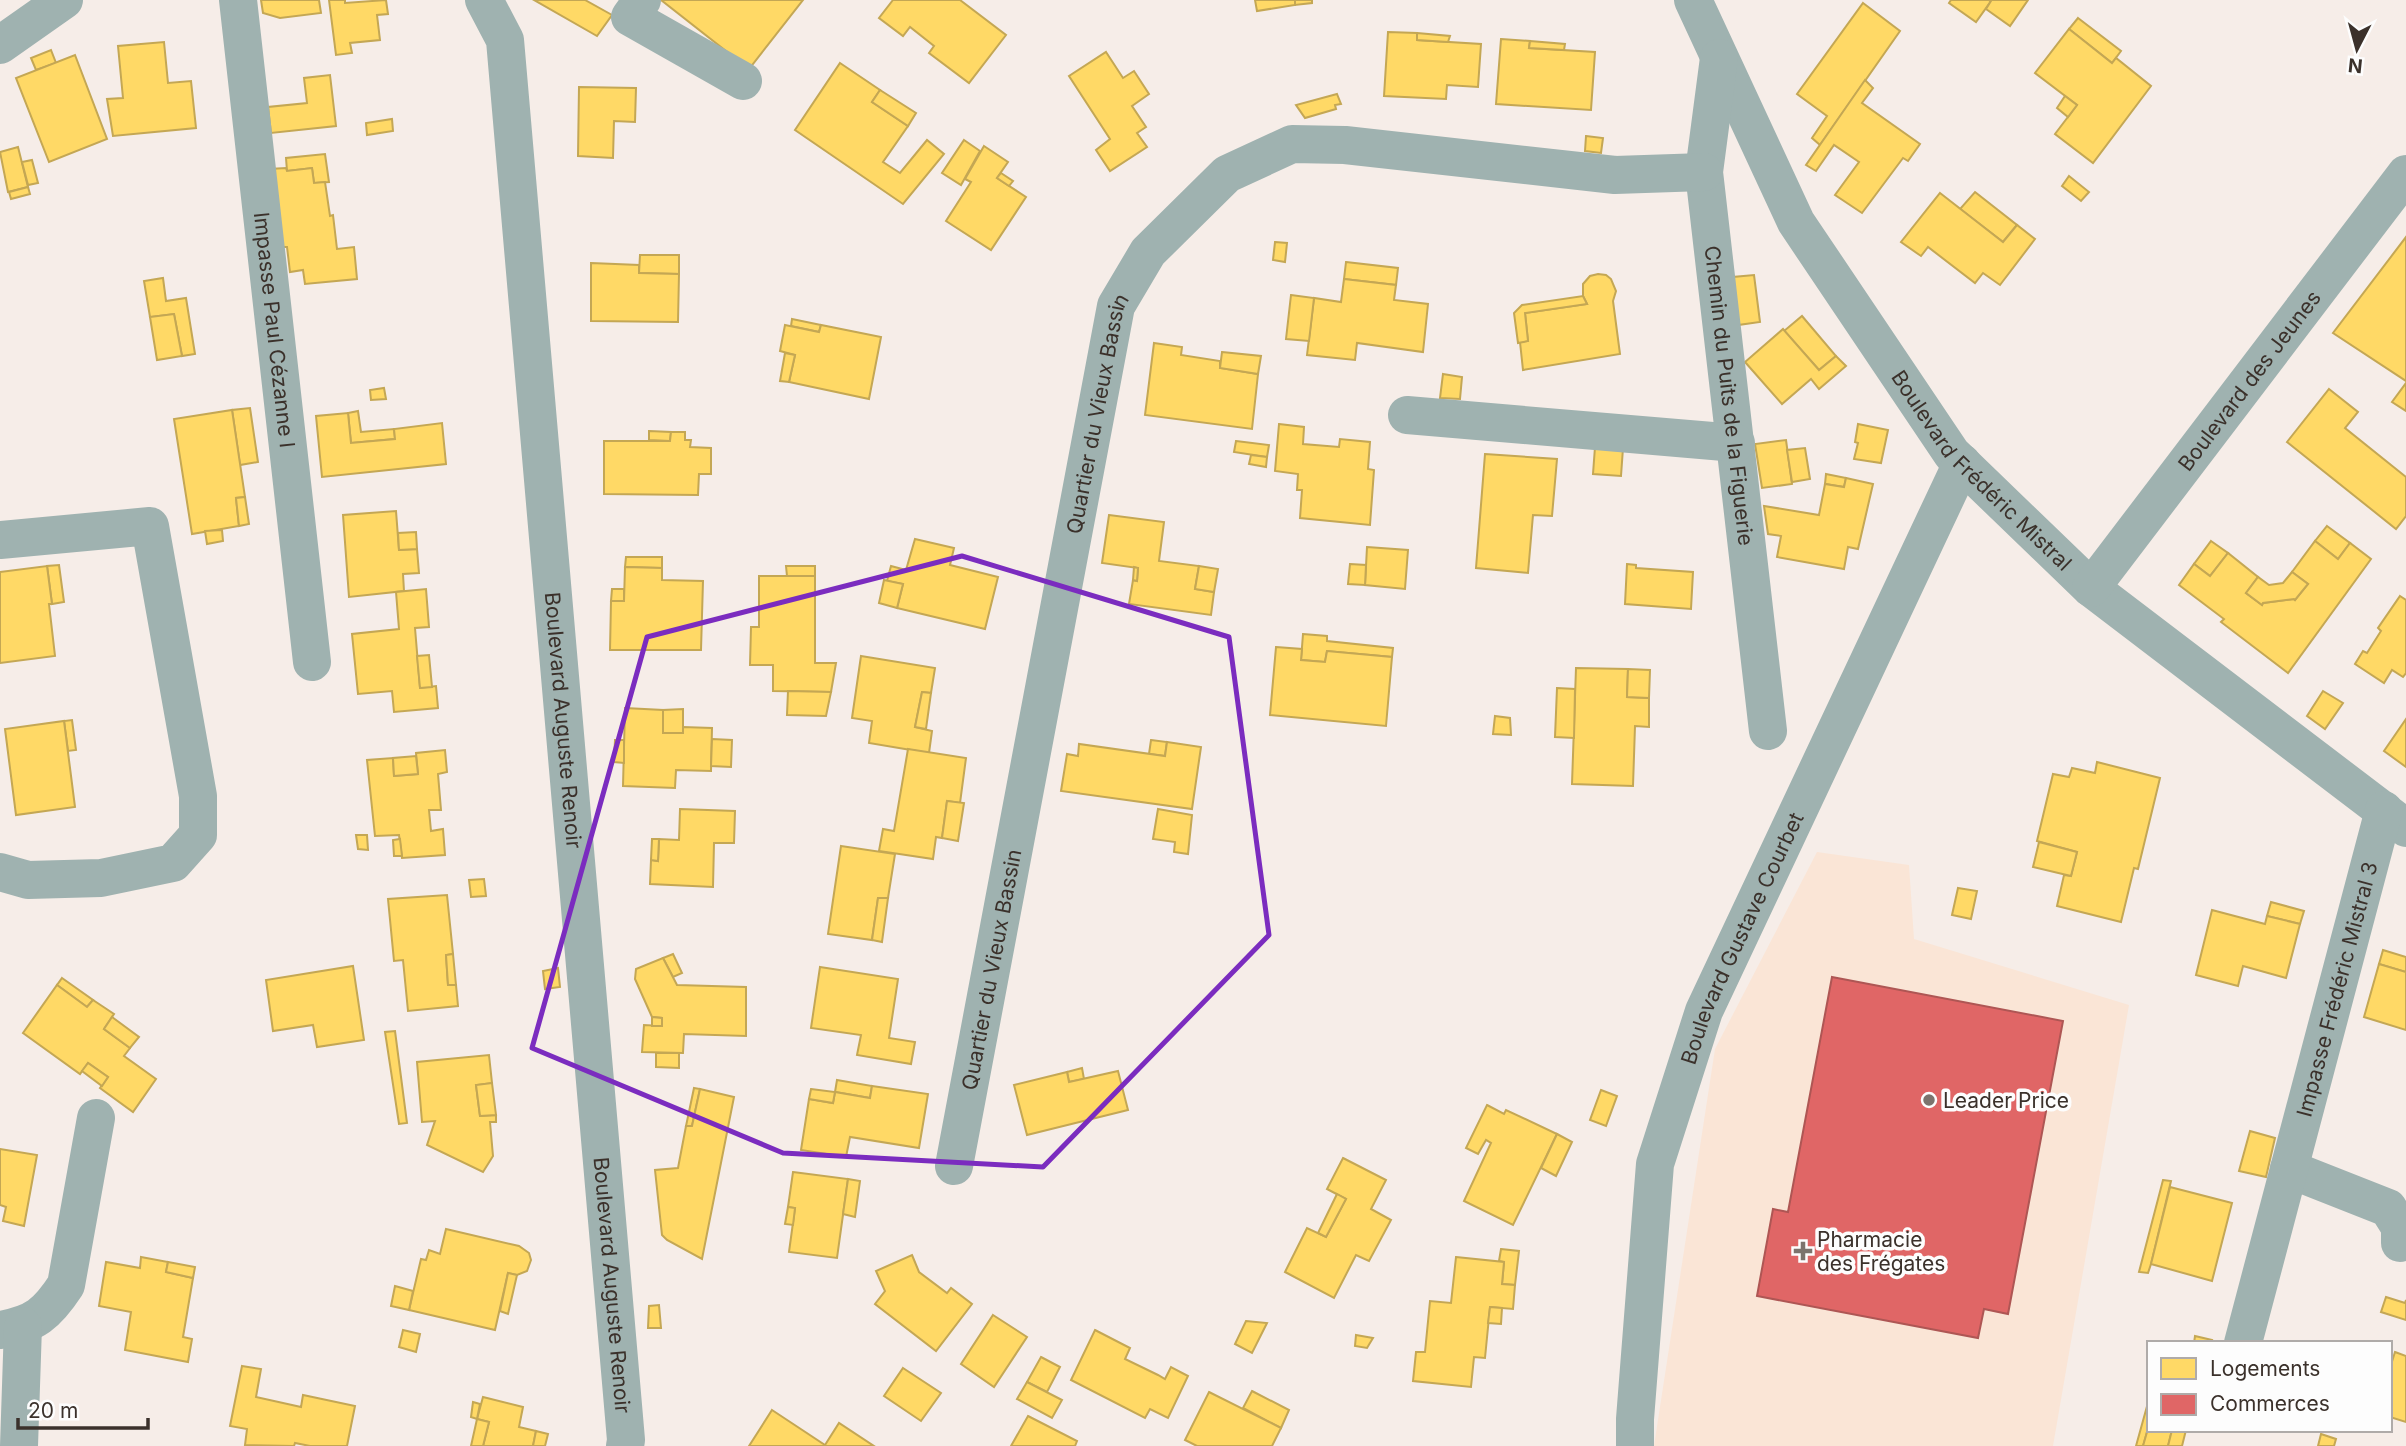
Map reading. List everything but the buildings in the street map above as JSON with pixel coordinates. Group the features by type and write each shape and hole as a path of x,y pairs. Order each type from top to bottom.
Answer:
{"street":[{"path":"0,45 64,0"},
{"name":"Impasse Paul Cézanne I","path":"237,0 312,662"},
{"name":"Boulevard Auguste Renoir","path":"484,0 506,40 625,1446"},
{"path":"642,0 630,16 743,81"},
{"name":"Boulevard Frédéric Mistral","path":"1693,0 1796,222 1952,454 2091,588 2395,819"},
{"name":"Chemin du Puits de la Figuerie","path":"1720,58 1704,172 1768,731"},
{"name":"Quartier du Vieux Bassin","path":"954,1166 1116,306 1148,252 1227,174 1292,144 1345,145 1615,175 1704,172"},
{"name":"Boulevard des Jeunes","path":"2091,588 2406,174"},
{"path":"1407,415 1736,443"},
{"name":"Boulevard Gustave Courbet","path":"1631,1437 1656,1164 1704,1011 1962,463"},
{"path":"0,540 150,526 198,796 198,835 173,863 101,878 28,880 0,872"},
{"name":"Impasse Frédéric Mistral 3","path":"2244,1341 2289,1169 2395,819"},
{"path":"19,1446 25,1321 66,1285 96,1118"},
{"path":"2289,1169 2388,1208 2400,1227 2400,1243"}],"highlighted area":[{"path":"962,556 1229,637 1269,935 1043,1167 783,1153 532,1048 647,637"}],"shaded area":[{"path":"1817,852 1909,865 1914,939 2129,1005 2053,1446 1654,1446 1715,1049"}],"place":[{"name":"Leader Price","path":"1929,1100"},
{"name":"Pharmacie des Frégates","path":"1803,1251"}]}
